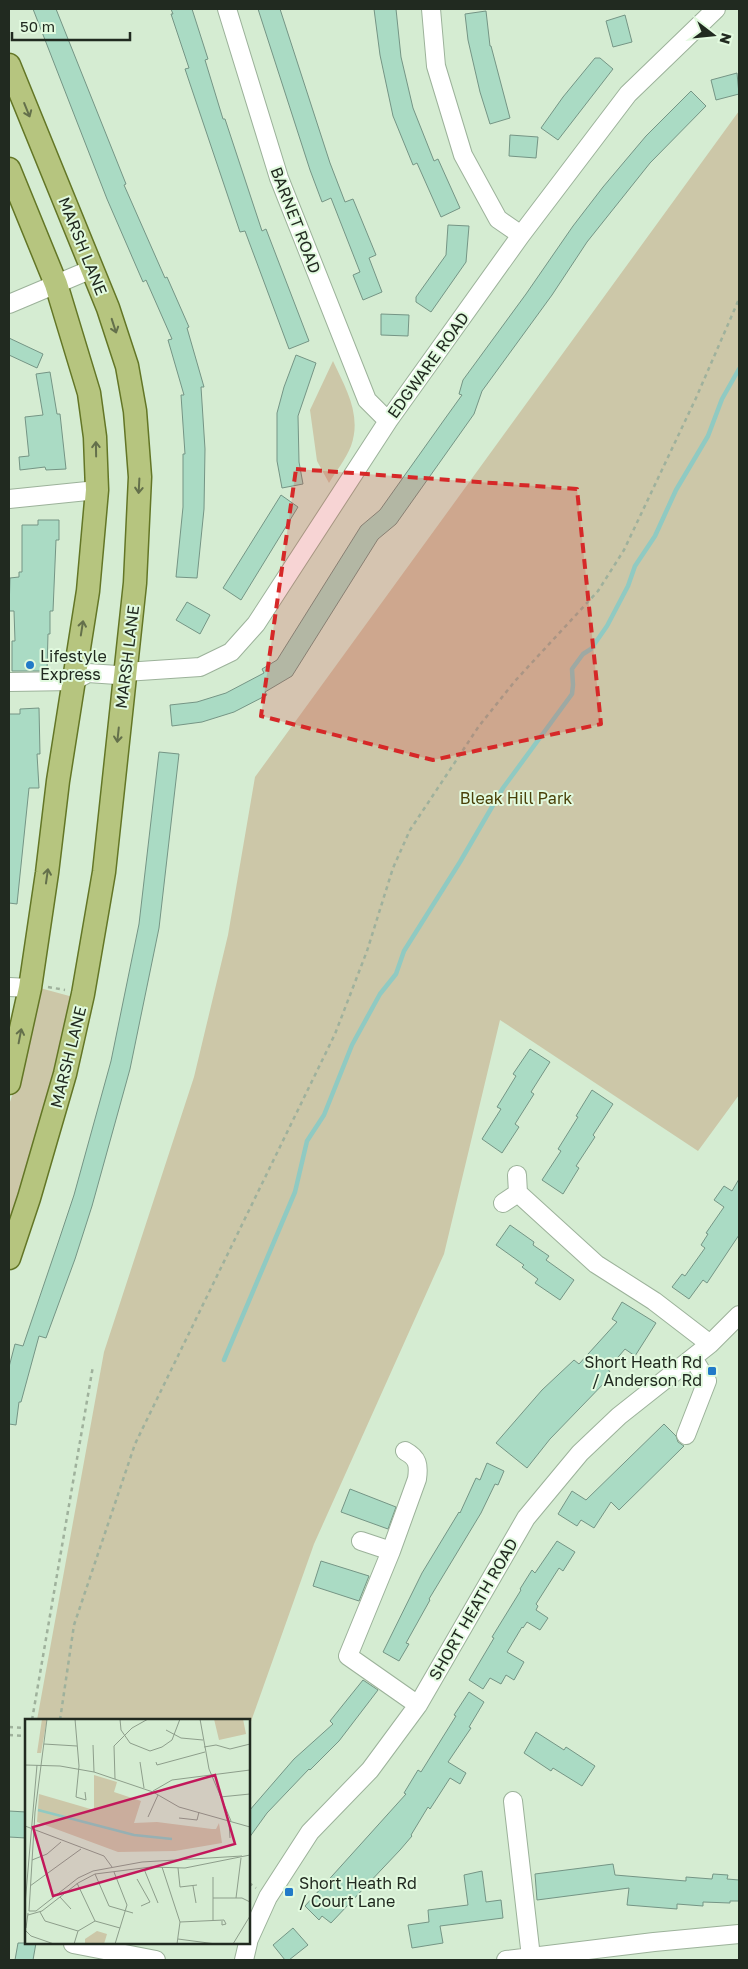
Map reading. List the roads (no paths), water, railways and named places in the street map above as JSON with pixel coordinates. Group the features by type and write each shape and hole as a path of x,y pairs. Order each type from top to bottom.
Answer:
{"main road":[{"name":"MARSH LANE","path":"9,65 108,308 127,366 135,411 140,477 135,584 124,672 104,872 84,994 65,1074 48,1134 9,1258"},
{"path":"9,169 56,284 89,393 95,438 96,490 88,591 58,781 47,874 19,987 14,1066 9,1083"}],"street":[{"name":"BARNET ROAD","path":"227,9 279,178 367,400 388,421"},
{"path":"430,9 436,66 463,155 498,219 521,236"},
{"name":"EDGWARE ROAD","path":"9,682 74,681 88,673 117,675 124,672 200,667 231,652 256,624 388,421 521,236 628,94 716,9"},
{"path":"9,304 92,269"},
{"path":"9,499 96,490"},
{"path":"503,1203 518,1184 596,1264 654,1301 710,1344"},
{"name":"SHORT HEATH ROAD","path":"250,1937 268,1897 310,1832 370,1770 418,1705 526,1518 580,1453 619,1416 710,1344 739,1315"},
{"path":"686,1435 707,1381 693,1358"},
{"path":"405,1451 417,1460 419,1467 415,1487 348,1656 418,1705"},
{"path":"361,1541 391,1551"},
{"path":"513,1801 531,1957"},
{"path":"508,1960 739,1934"},
{"path":"73,1944 156,1960"},
{"path":"244,1960 248,1944"}],"waterway":[{"path":"224,1360 295,1192 307,1141 324,1115 352,1045 380,994 396,974 404,951 460,862 503,788 572,694 572,669 583,654 591,649 607,626 628,586 635,566 655,536 676,490 708,436 722,399 739,369"}],"place":[{"name":"Lifestyle Express","path":"30,665"},
{"name":"Short Heath Rd / Anderson Rd","path":"712,1371"},
{"name":"Short Heath Rd / Court Lane","path":"289,1892"}],"park label":[{"name":"Bleak Hill Park","path":"516,798"}]}
